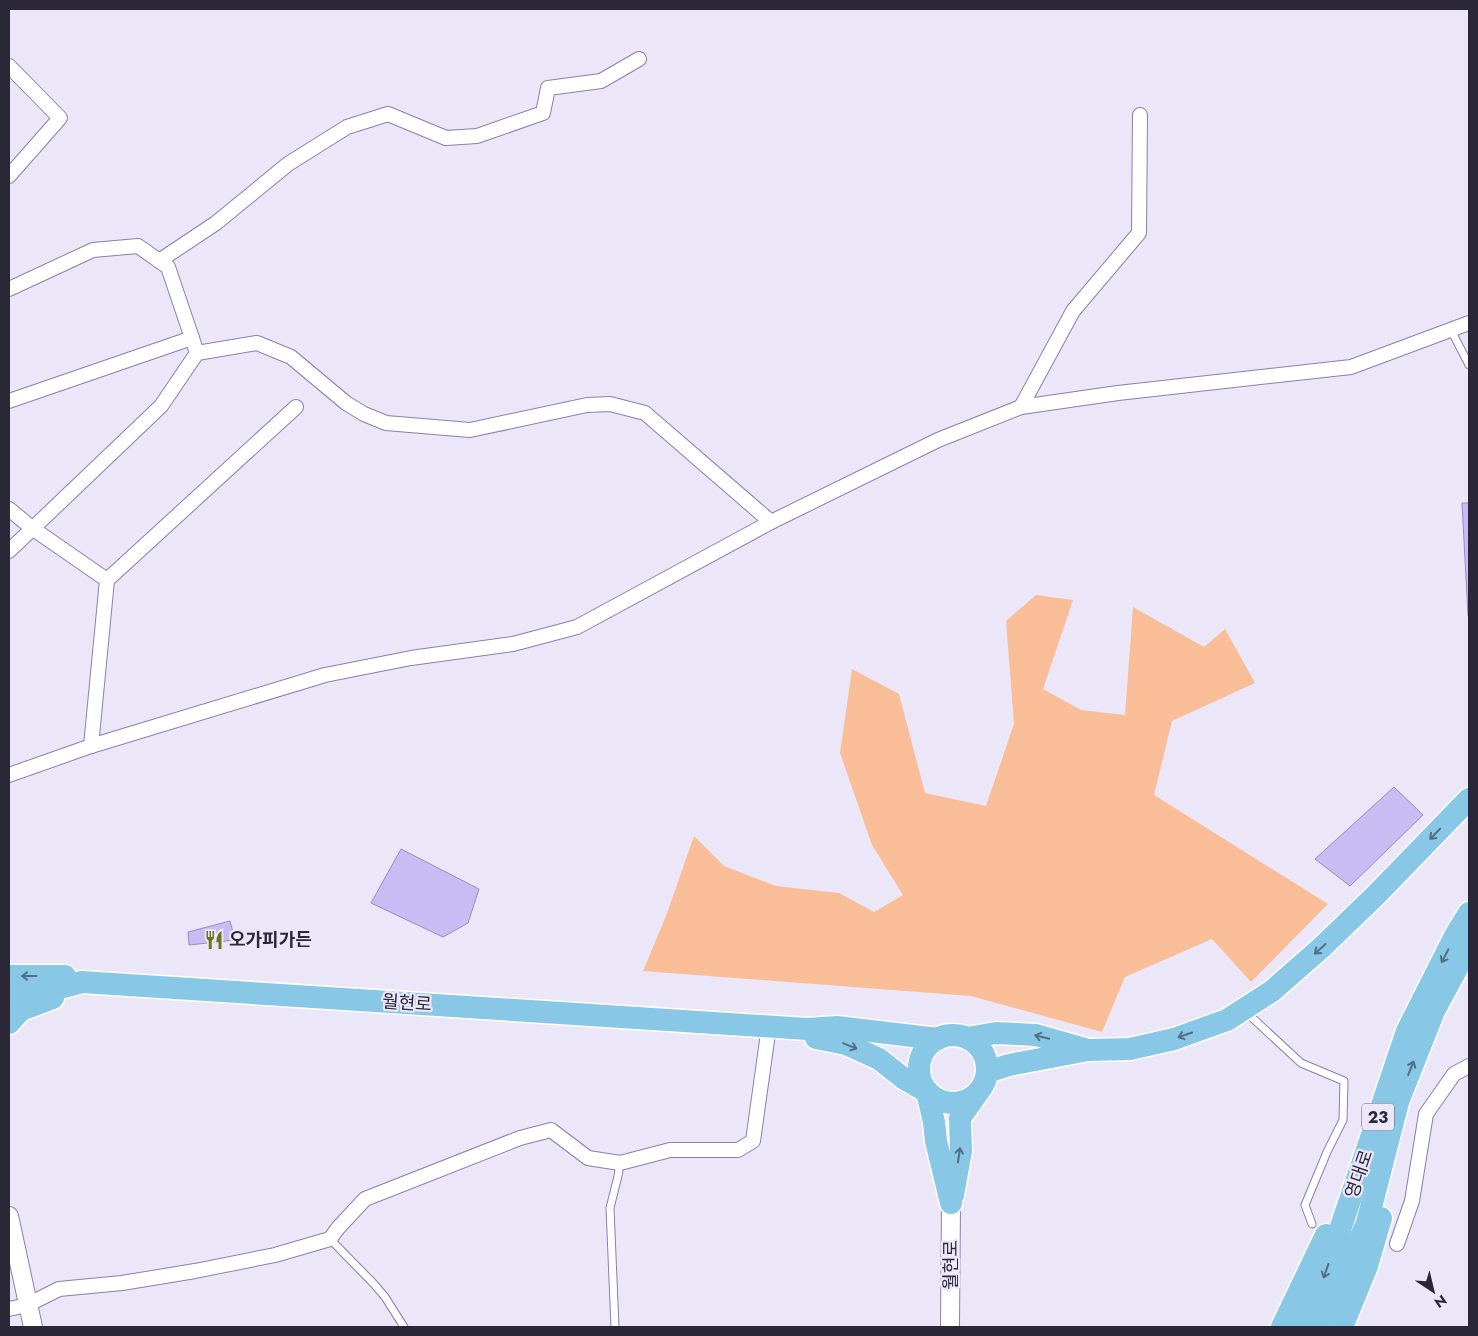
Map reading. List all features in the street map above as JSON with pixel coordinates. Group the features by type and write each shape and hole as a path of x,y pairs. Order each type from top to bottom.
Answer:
{"main road":[{"path":"807,1029 816,1038 846,1044 879,1059 903,1078 936,1099 947,1103 959,1103 970,1099 983,1082 1009,1066 1088,1050 1130,1049 1174,1038 1227,1020 1272,991 1321,948 1376,895 1469,799"},
{"name":"영대로","path":"1319,1327 1367,1223 1380,1136 1407,1031 1455,936 1469,913"},
{"name":"영대로","path":"1300,1327 1324,1280 1380,1136 1398,1102 1434,1012 1469,946"},
{"path":"9,976 64,976 82,982"},
{"path":"9,1023 21,1010 46,1001 82,982"},
{"name":"월현로","path":"9,995 52,990 82,982 807,1029 838,1027 938,1039"},
{"path":"967,1038 996,1033 1036,1035 1088,1050"},
{"path":"948,1035 958,1035 976,1043 983,1052 987,1062 983,1082 960,1118 961,1151 951,1203 936,1141 927,1092 919,1073 919,1063 929,1045 948,1035"},
{"path":"1282,1327 1380,1136"},
{"path":"1342,1327 1367,1266 1384,1204 1380,1136"}],"street":[{"path":"159,261 216,223 288,164 347,126 388,114 446,138 477,136 543,113 548,88 601,81 639,59"},
{"path":"9,176 60,118 11,71"},
{"path":"1021,407 1073,311 1139,233 1140,115"},
{"path":"9,289 92,250 138,246 168,267 197,353"},
{"path":"9,775 91,746 325,675 411,658 512,644 577,627 770,522 938,440 1021,407 1118,393 1351,367 1469,323"},
{"path":"9,401 192,338"},
{"path":"9,550 161,406 197,353 257,343 290,356 346,402 364,414 386,423 470,430 587,405 610,404 645,413 770,522"},
{"path":"91,746 107,580 296,407"},
{"path":"9,509 32,528 107,580"},
{"path":"9,1309 27,1305 59,1289 122,1283 194,1271 275,1255 330,1239 365,1199 528,1136 551,1130 588,1158 620,1163 670,1150 738,1150 753,1141 769,1026"},
{"path":"1394,1243 1412,1201 1426,1114 1454,1074 1469,1066"},
{"name":"월현로","path":"950,1327 951,1203"},
{"path":"9,1216 33,1327"}],"lane":[{"path":"1452,330 1469,366"},
{"path":"1244,1010 1302,1063 1344,1081 1342,1120 1306,1205 1312,1224"},
{"path":"615,1327 610,1208 620,1163"},
{"path":"330,1239 374,1284 404,1327"}],"shaded area":[{"path":"1036,595 1073,600 1043,689 1081,710 1125,715 1133,607 1204,647 1225,629 1255,683 1172,721 1154,795 1328,904 1251,982 1212,939 1125,977 1102,1032 971,996 643,971 666,916 694,836 724,866 776,886 839,893 874,912 903,895 872,845 840,753 852,669 899,694 925,793 986,806 1014,724 1006,621"}],"building":[{"path":"1462,503 1469,503 1469,616 1468,616"},
{"path":"1394,787 1423,815 1350,886 1315,859"},
{"path":"401,849 479,889 468,923 443,937 371,903"},
{"path":"230,921 235,940 189,945 188,932"}],"place":[{"name":"오가피가든","path":"214,940"}]}
